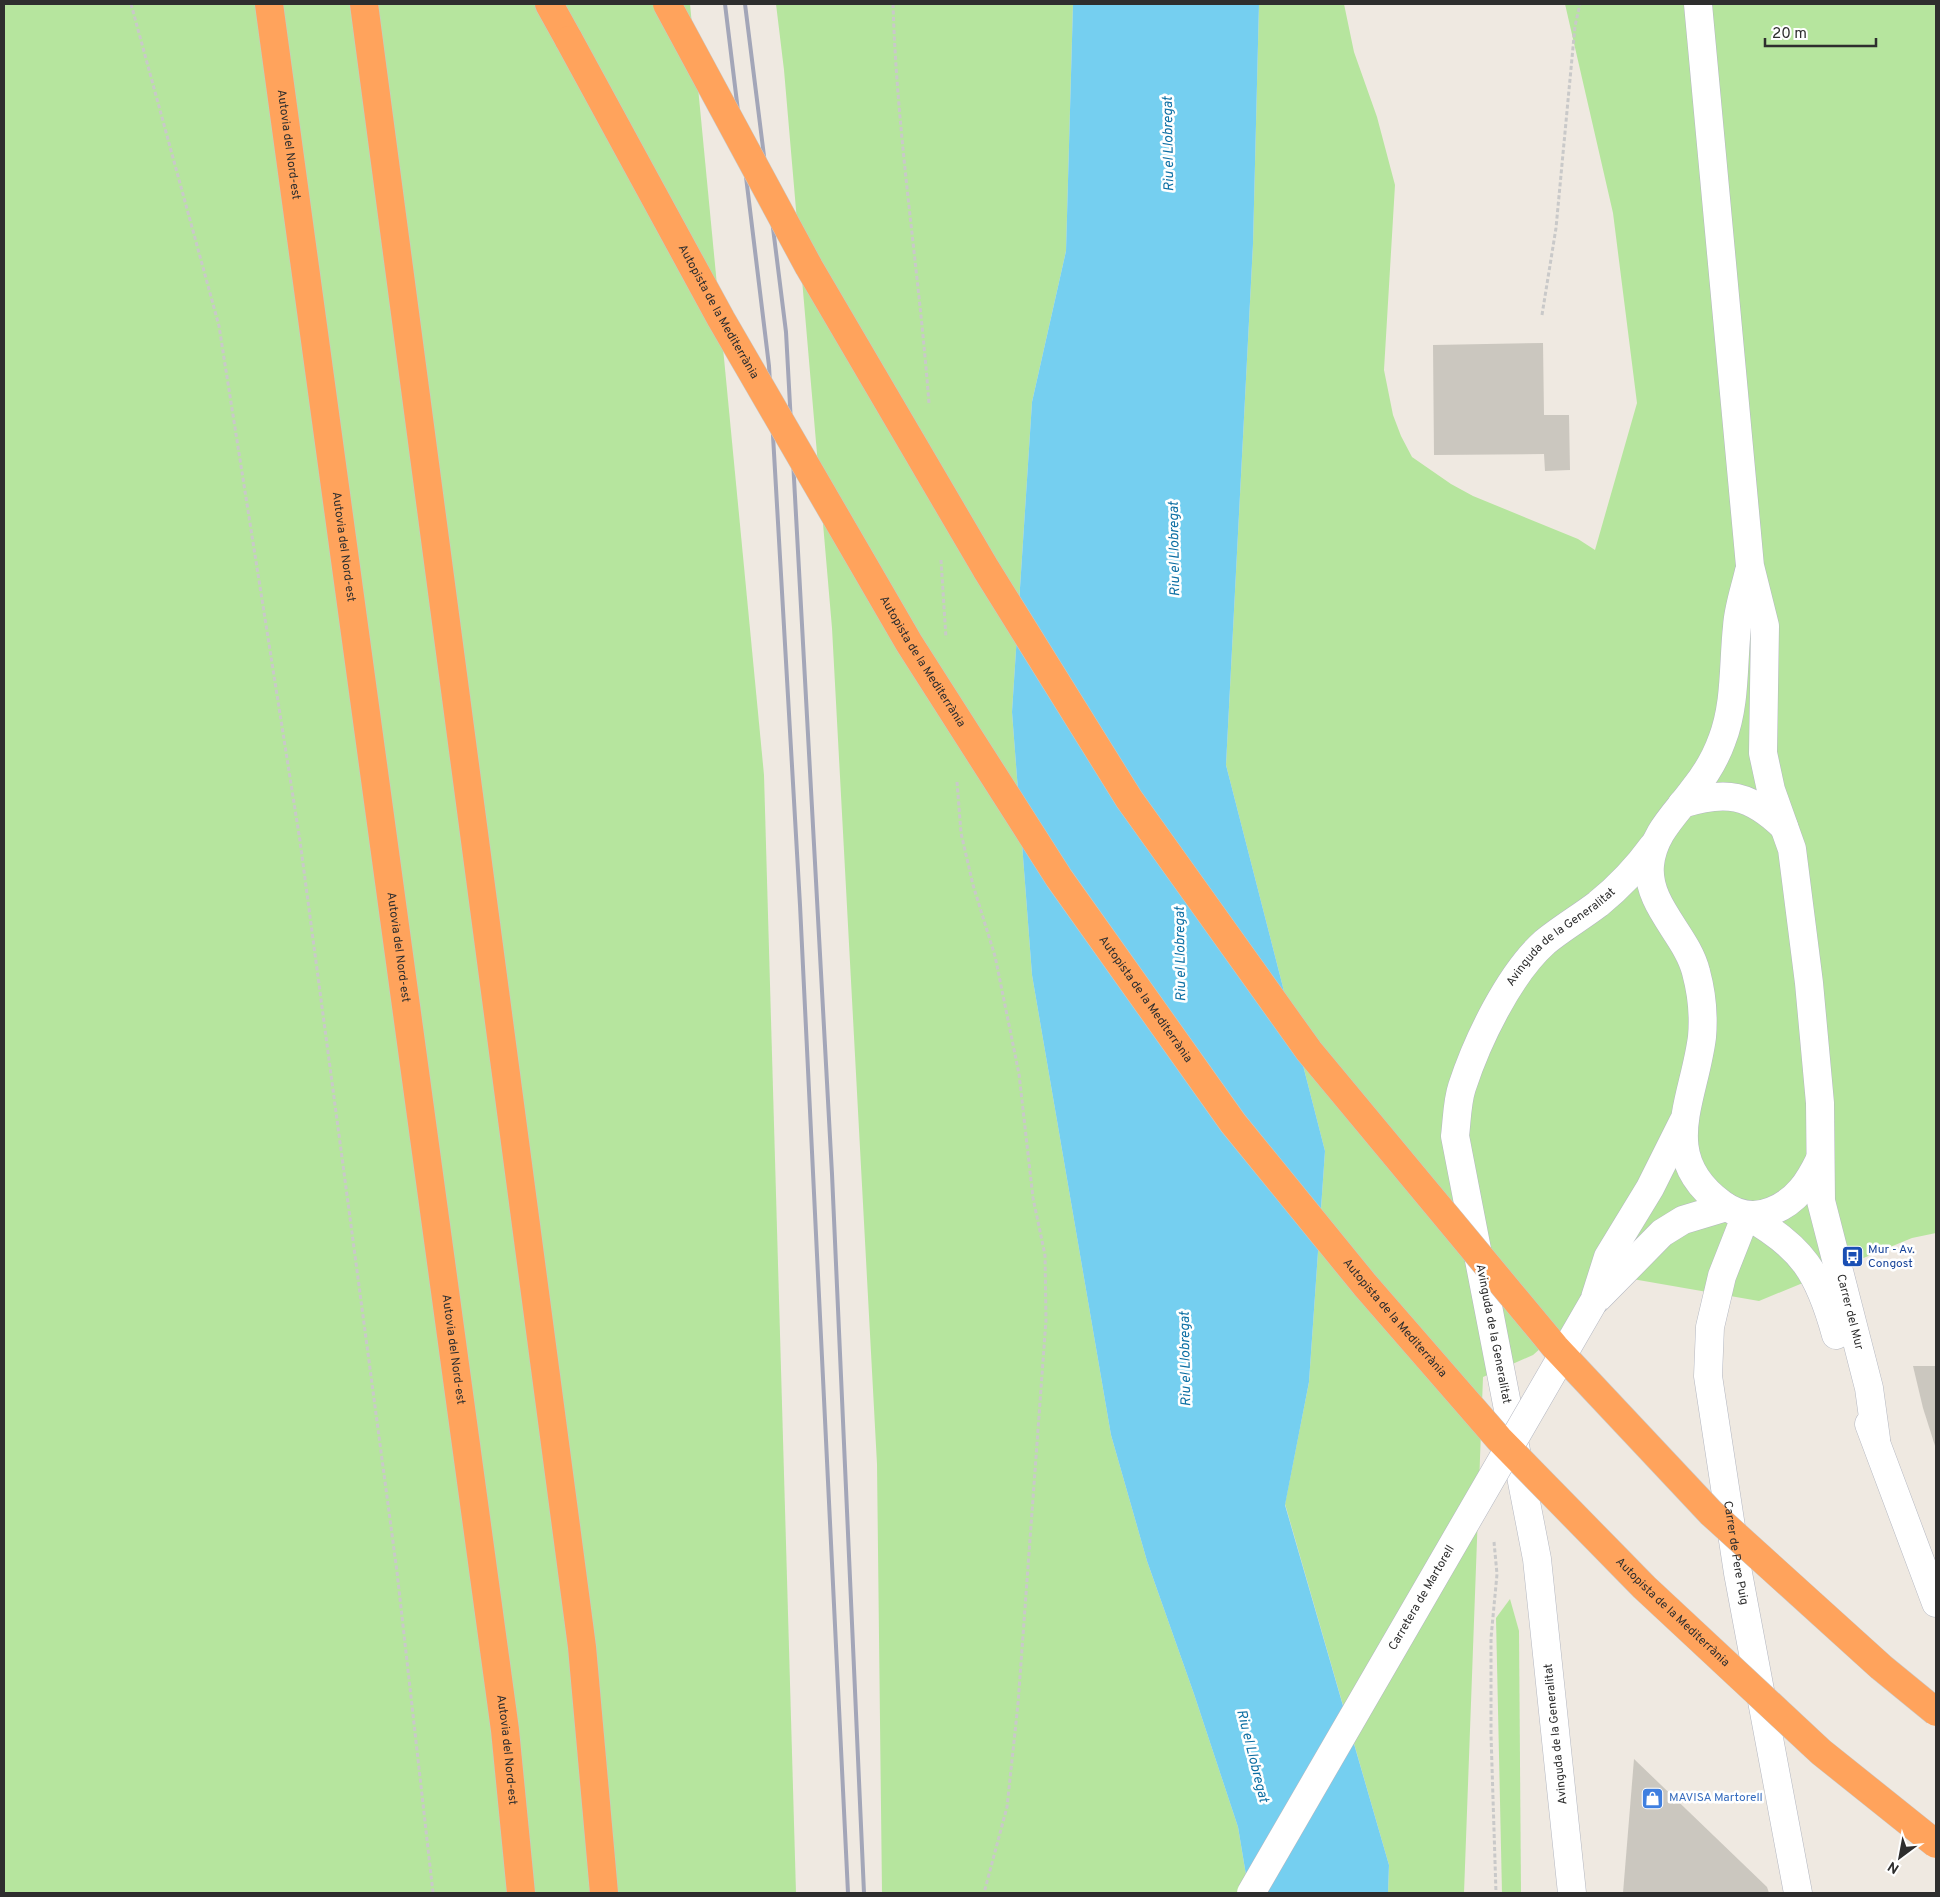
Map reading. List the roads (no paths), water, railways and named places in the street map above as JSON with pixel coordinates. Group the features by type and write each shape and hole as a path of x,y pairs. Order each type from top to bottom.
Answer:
{"highway":[{"name":"Autovia del Nord-est","path":"269,4 505,1730 521,1893"},
{"path":"364,4 580,1637 604,1893"},
{"name":"Autopista de la Mediterrània","path":"549,4 721,319 909,643 1059,878 1233,1123 1365,1285 1500,1440 1644,1587 1814,1746 1936,1844"},
{"path":"667,4 809,267 986,569 1129,799 1308,1051 1555,1348 1711,1513 1881,1667 1936,1712"}],"main road":[{"path":"1698,4 1750,566"},
{"name":"Avinguda de la Generalitat","path":"1572,1893 1537,1559 1455,1136 1462,1089 1480,1042 1496,1008 1520,973 1544,943 1597,905 1633,872 1653,846 1671,816 1704,775 1723,737 1731,703 1737,624 1750,566"},
{"name":"Carrer del Mur","path":"1750,566 1765,626 1763,753 1771,790 1785,828 1796,873 1809,983 1820,1103 1821,1201 1869,1388 1876,1439"},
{"path":"1682,804 1706,796 1723,795 1737,798 1759,806 1785,828"},
{"path":"1594,1301 1608,1257 1650,1188 1685,1119 1701,1038 1704,1007 1696,970 1683,941 1652,888 1650,867 1653,846"},
{"name":"Carrer del Mur","path":"1685,1119 1684,1150 1690,1171 1704,1191 1736,1211 1773,1230 1793,1246 1812,1271 1826,1300 1850,1386 1876,1439 1936,1603"},
{"path":"1594,1301 1662,1233 1683,1220 1736,1211 1770,1212 1789,1203 1808,1184 1821,1157"},
{"name":"Carrer de Pere Puig","path":"1736,1211 1710,1328 1708,1376 1738,1573 1798,1893"},
{"name":"Carretera de Martorell","path":"1251,1893 1594,1301"}],"water":[{"name":"Riu el Llobregat","path":"1073,4 1259,4 1253,244 1226,765 1325,1151 1309,1382 1285,1505 1389,1865 1388,1893 1249,1893 1238,1827 1147,1561 1111,1435 1032,975 1012,712 1032,402 1066,251"}],"railway":[{"path":"725,4 769,366 800,905 848,1893"},
{"path":"745,4 786,332 832,1174 864,1893"}],"place":[{"name":"Mur - Av. Congost","path":"1852,1257"},
{"name":"MAVISA Martorell","path":"1653,1798"}]}
